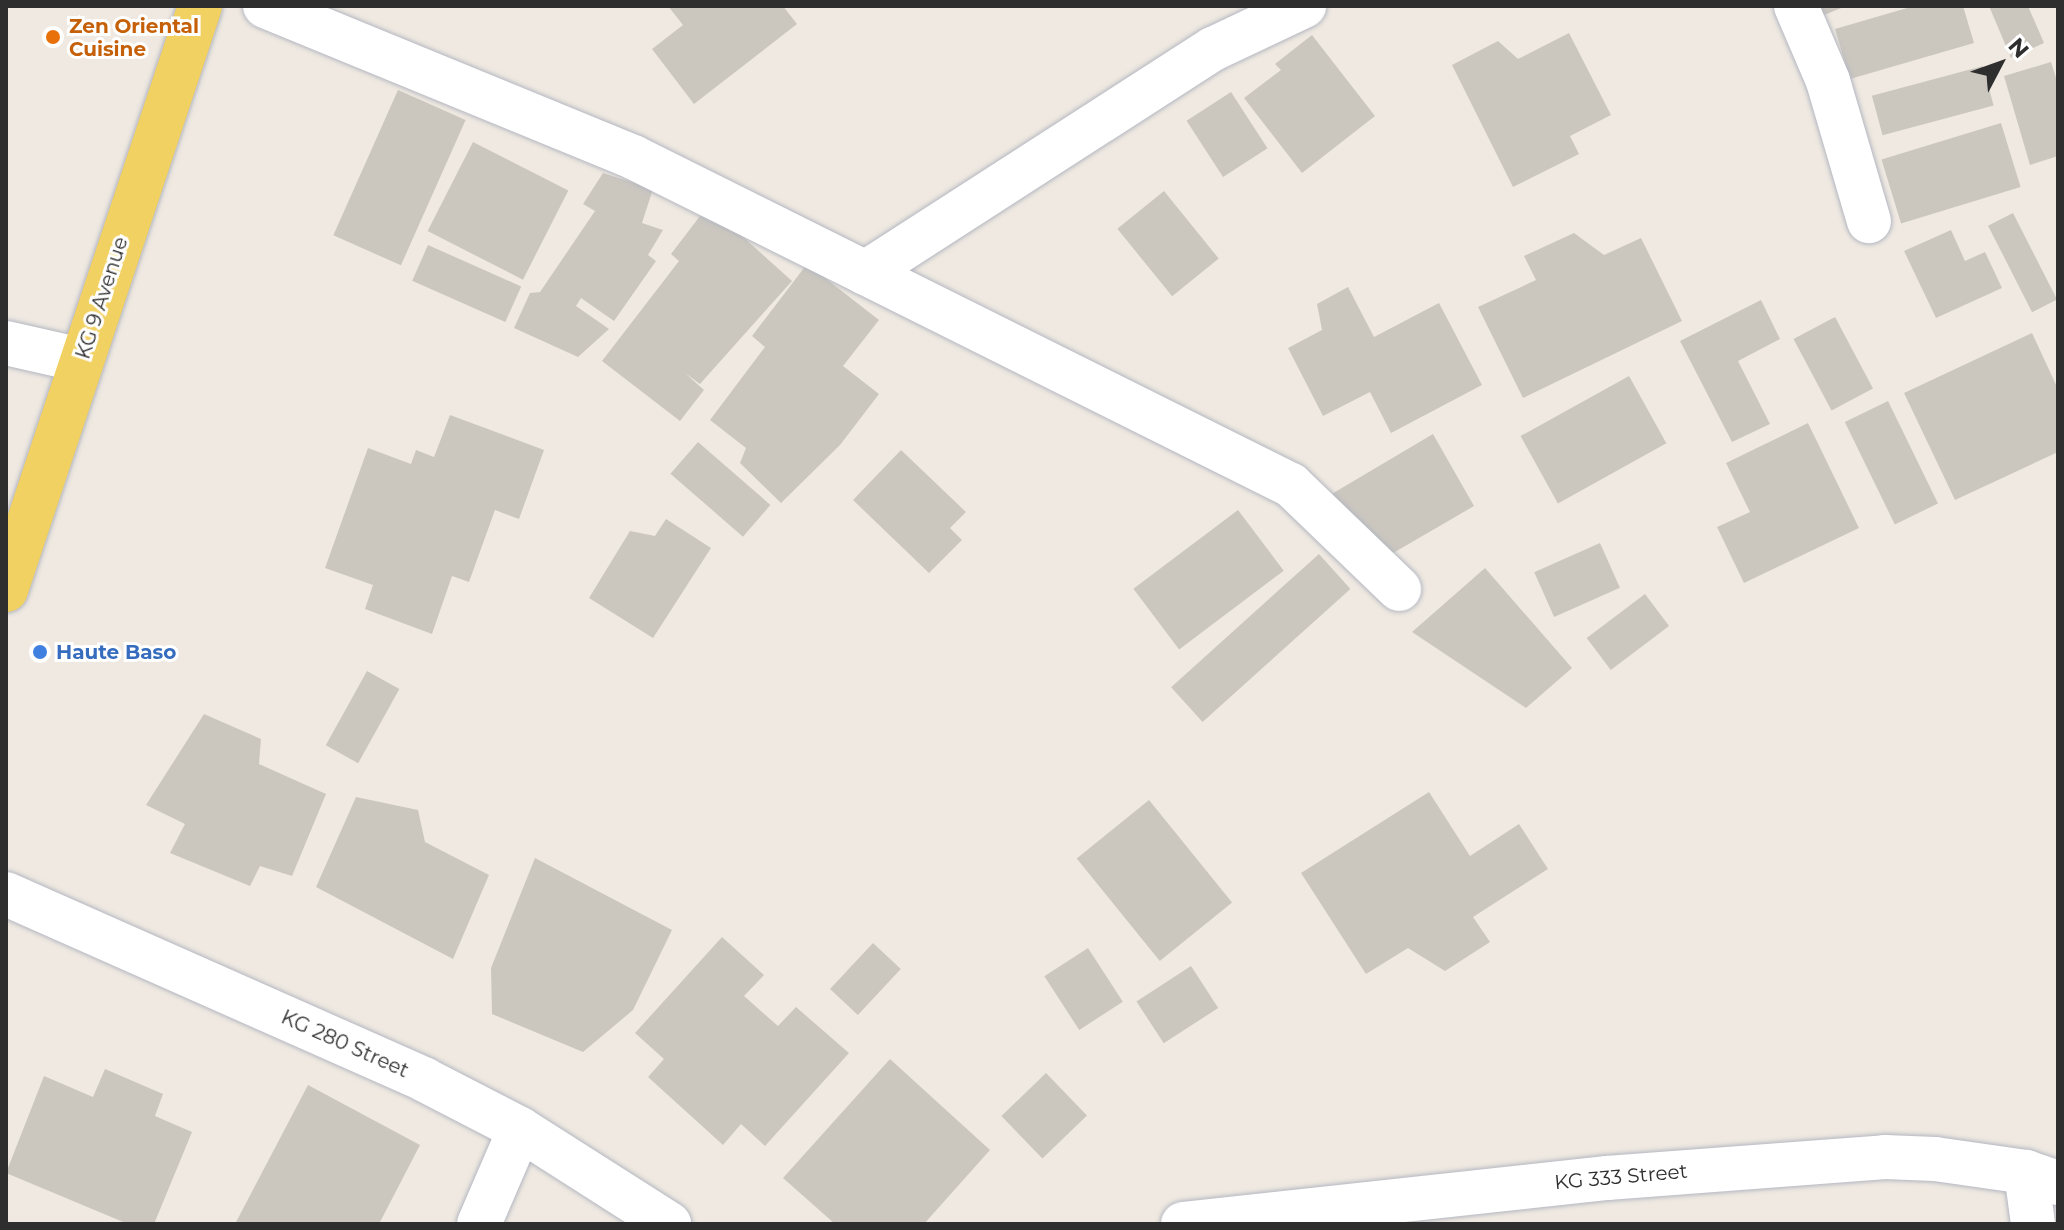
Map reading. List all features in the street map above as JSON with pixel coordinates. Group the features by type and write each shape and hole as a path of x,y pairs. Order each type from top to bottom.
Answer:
{"main road":[{"name":"KG 9 Avenue","path":"6,590 200,6"}],"street":[{"path":"265,6 633,157 1291,485 1399,589"},
{"path":"865,273 1213,49 1304,6"},
{"path":"1796,6 1828,81 1869,221"},
{"path":"6,343 81,360"},
{"name":"KG 280 Street","path":"6,894 425,1080 520,1129 669,1224"},
{"path":"479,1224 520,1129"},
{"name":"KG 333 Street","path":"1183,1224 1462,1209 1607,1178 1885,1157 1935,1159 2042,1178"},
{"path":"2033,1224 2042,1178"}],"building":[{"path":"668,6 783,6 797,24 694,104 652,49 683,25"},
{"path":"1813,6 1846,6 1817,18"},
{"path":"1914,6 1963,6 1974,43 1850,79 1835,29"},
{"path":"1989,6 2028,6 2044,43 2011,58"},
{"path":"1569,33 1611,115 1570,136 1579,154 1513,187 1452,65 1498,41 1518,59"},
{"path":"1312,35 1375,116 1302,173 1244,98 1281,70 1275,64"},
{"path":"2051,62 2058,84 2058,156 2030,165 2004,76"},
{"path":"1983,66 1994,106 1883,135 1872,96"},
{"path":"398,90 466,120 401,265 333,235"},
{"path":"1231,92 1267,148 1223,177 1187,121"},
{"path":"2001,123 2021,187 1901,224 1881,160"},
{"path":"473,142 568,191 523,280 428,231"},
{"path":"603,173 653,189 642,223 663,230 648,255 656,261 614,321 581,298 576,306 609,329 578,357 514,328 530,293 540,292 595,211 583,204"},
{"path":"1164,191 1219,259 1172,296 1117,229"},
{"path":"2013,213 2057,299 2032,312 1988,226"},
{"path":"700,216 722,218 792,281 700,384 685,373 704,390 680,421 602,361 679,261 671,254"},
{"path":"1951,230 1965,261 1985,252 2002,288 1936,318 1904,251"},
{"path":"1574,233 1604,255 1641,238 1682,321 1523,398 1478,307 1536,280 1524,256"},
{"path":"428,245 521,286 505,322 412,281"},
{"path":"807,264 879,320 843,366 879,394 840,445 781,503 740,463 746,448 710,420 765,347 752,336"},
{"path":"1348,287 1374,337 1439,303 1482,385 1391,433 1370,392 1323,416 1288,348 1322,330 1317,304"},
{"path":"1761,300 1780,339 1738,361 1770,424 1732,442 1680,341"},
{"path":"1835,317 1873,389 1832,411 1794,339"},
{"path":"2032,333 2058,389 2058,452 1955,500 1904,393"},
{"path":"1629,376 1666,443 1558,503 1521,436"},
{"path":"1888,401 1938,503 1895,525 1845,422"},
{"path":"450,415 544,450 519,519 495,510 469,582 452,576 432,634 365,609 373,585 325,568 368,448 411,464 416,450 434,457"},
{"path":"1808,423 1859,528 1744,583 1717,527 1750,512 1726,463"},
{"path":"1433,434 1474,506 1388,556 1330,495"},
{"path":"698,442 770,505 743,537 670,474"},
{"path":"901,450 966,512 950,528 962,540 929,573 853,500"},
{"path":"1238,510 1284,571 1179,650 1133,589"},
{"path":"666,519 711,548 653,638 589,598 630,531 655,536"},
{"path":"1600,543 1620,588 1554,617 1534,572"},
{"path":"1319,554 1350,589 1203,722 1171,687"},
{"path":"1485,568 1572,668 1526,708 1412,632"},
{"path":"1645,594 1669,626 1611,670 1587,638"},
{"path":"367,671 399,689 358,763 326,745"},
{"path":"204,714 261,739 259,764 326,794 292,876 260,866 250,886 170,853 185,824 146,805"},
{"path":"1429,792 1470,856 1519,824 1548,869 1473,917 1490,942 1445,971 1408,948 1366,974 1301,873"},
{"path":"356,797 418,810 425,842 489,875 453,959 316,887"},
{"path":"1149,800 1232,903 1160,961 1077,859"},
{"path":"535,858 672,930 633,1010 583,1052 492,1014 491,968"},
{"path":"722,937 764,975 744,996 778,1026 796,1007 849,1053 765,1146 741,1124 723,1145 648,1077 664,1059 635,1033"},
{"path":"873,943 901,969 858,1015 830,989"},
{"path":"1088,948 1123,1002 1079,1030 1044,976"},
{"path":"1191,966 1218,1008 1164,1043 1136,1001"},
{"path":"890,1059 990,1150 924,1224 835,1224 783,1178"},
{"path":"105,1069 163,1094 155,1116 192,1132 154,1224 128,1224 6,1173 44,1076 93,1097"},
{"path":"1046,1073 1087,1115 1042,1159 1001,1116"},
{"path":"308,1085 420,1145 379,1224 235,1224"}],"place":[{"name":"Zen Oriental Cuisine","path":"53,37"},
{"name":"Haute Baso","path":"40,652"}]}
